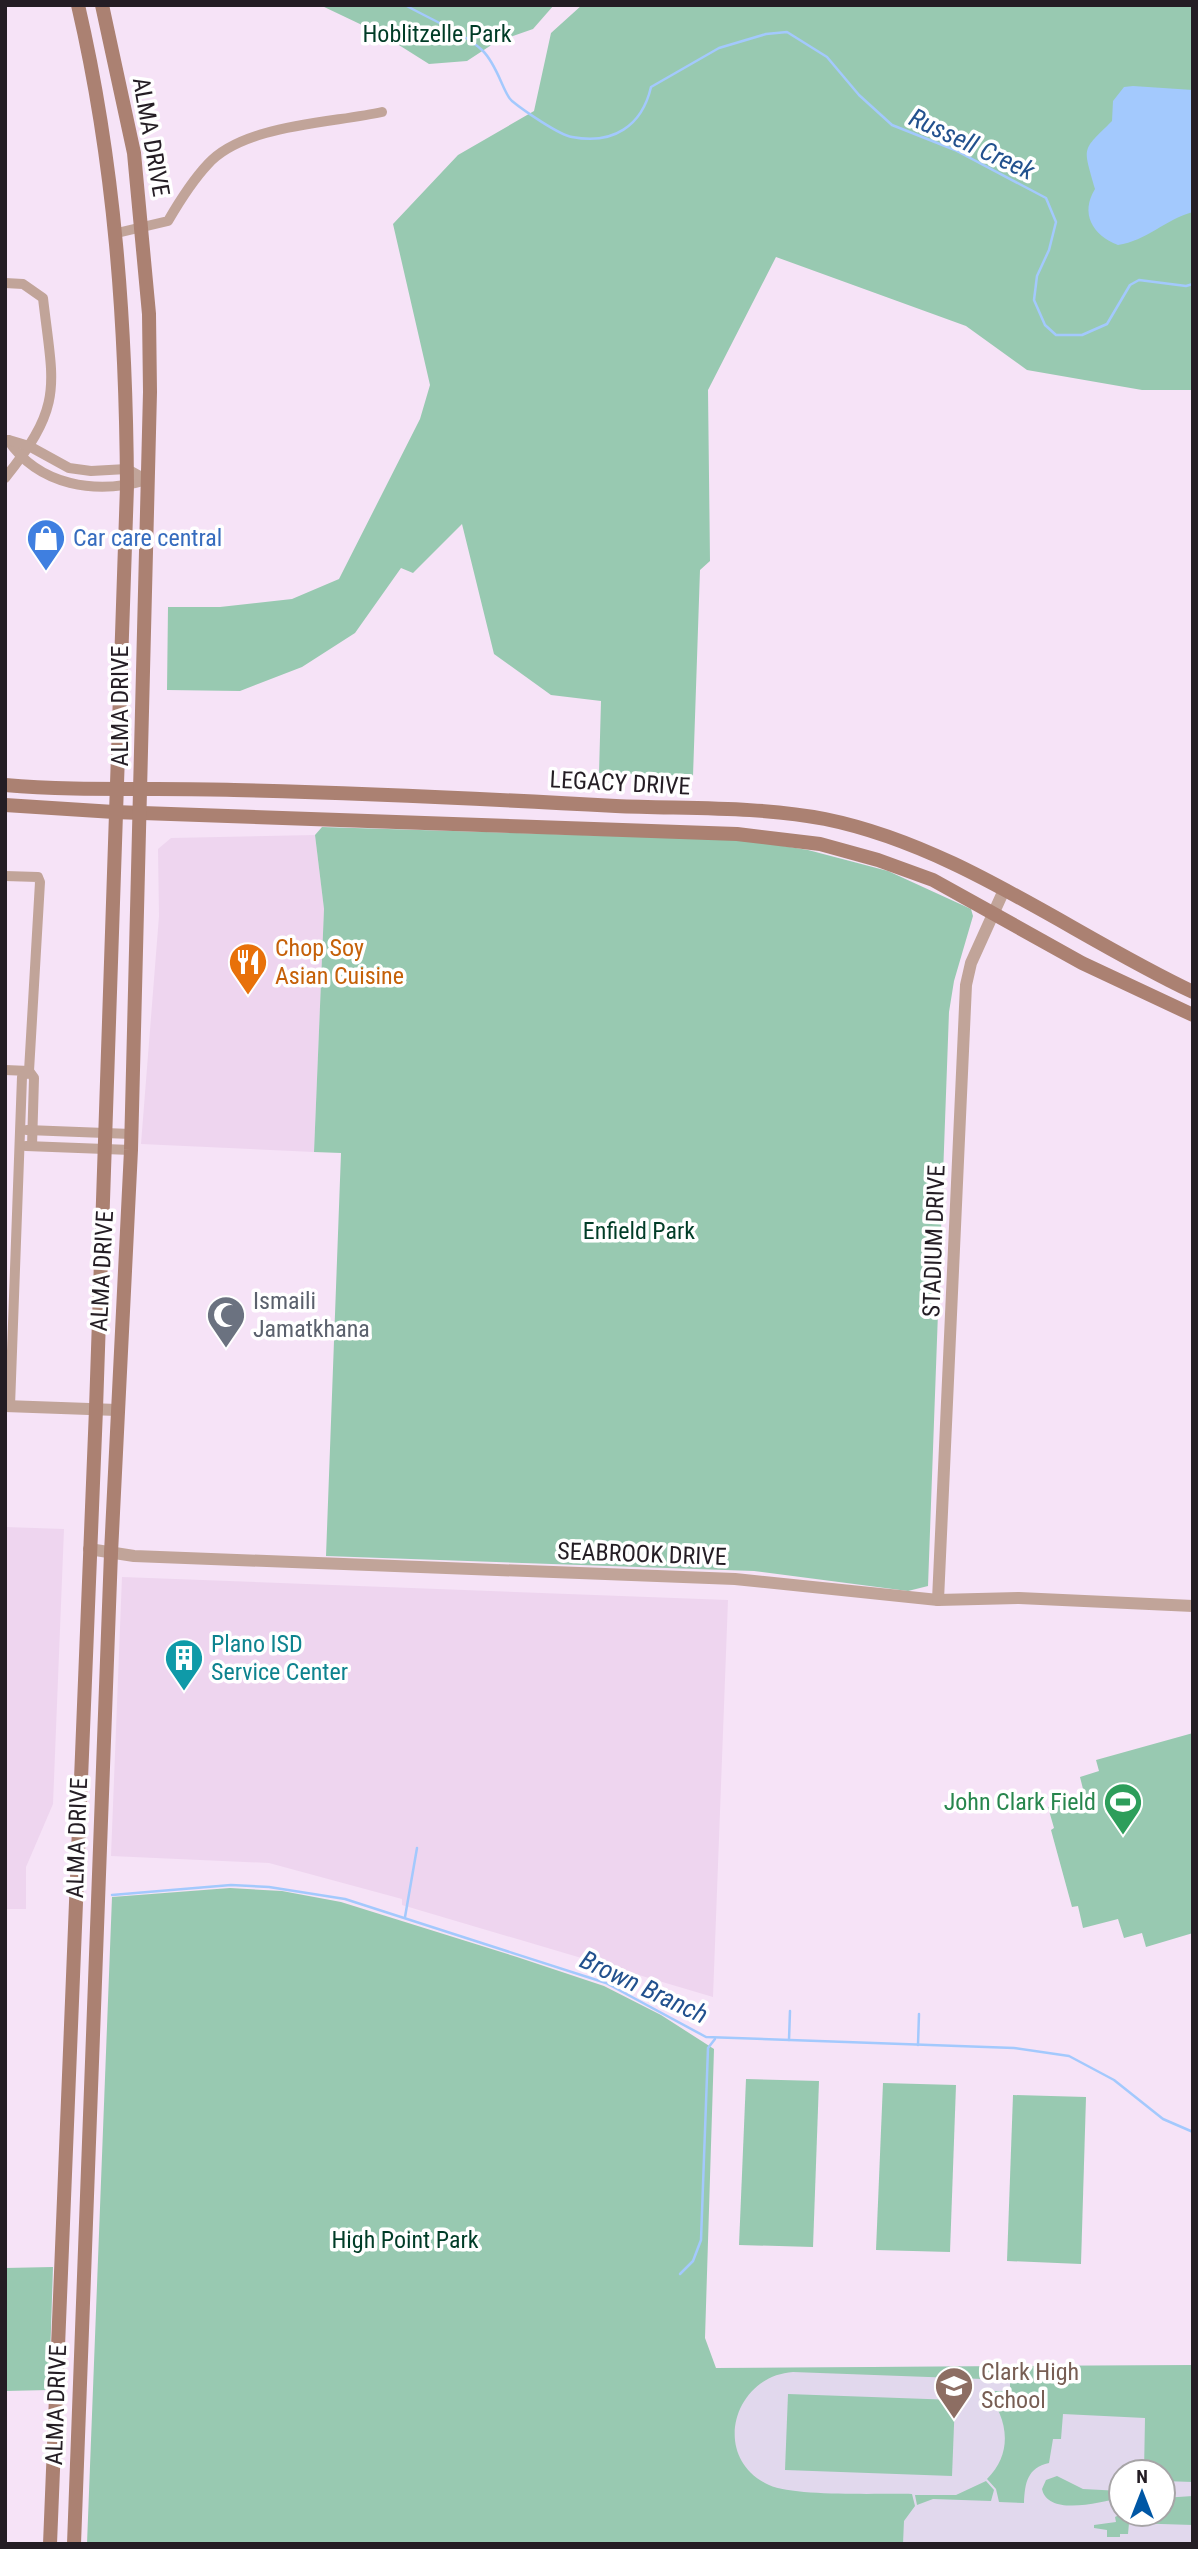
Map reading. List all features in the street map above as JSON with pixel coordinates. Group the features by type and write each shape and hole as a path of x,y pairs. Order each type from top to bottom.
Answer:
{"main road":[{"name":"ALMA DRIVE","path":"51,2544 96,1409 127,486 124,336 117,233 96,85 78,5"},
{"name":"ALMA DRIVE","path":"74,2544 101,1791 131,1150 142,788 149,314 134,153 102,5"},
{"path":"96,85 118,79"},
{"path":"121,612 143,612"},
{"name":"LEGACY DRIVE","path":"5,785 479,799 751,812 825,819 923,852 1004,890 1130,962 1193,992"},
{"path":"311,818 312,793"},
{"path":"479,799 481,823"},
{"name":"LEGACY DRIVE","path":"5,805 114,812 737,834 820,844 878,860 933,880 1082,963 1193,1015"},
{"path":"108,1009 135,1007"},
{"path":"80,1793 101,1791"},
{"path":"57,2343 82,2344"}],"street":[{"path":"117,233 168,221 210,162 234,146 268,133 330,119 383,112"},
{"path":"5,283 23,284 43,298 52,386 47,417 5,478"},
{"path":"7,439 29,446 69,468 91,471 127,469 147,480"},
{"path":"7,439 21,458 66,482 96,487 127,486 147,480"},
{"path":"5,876 37,877 40,882 29,1071 34,1078 32,1146"},
{"name":"STADIUM DRIVE","path":"938,1600 966,985 971,963 1004,890"},
{"path":"5,1070 29,1071"},
{"path":"29,1071 22,1077 10,1277 8,1406 117,1410"},
{"path":"19,1130 131,1134"},
{"path":"19,1145 131,1150"},
{"name":"SEABROOK DRIVE","path":"89,1549 111,1553 735,1579 938,1600 1019,1598 1193,1606"}],"shaded area":[{"path":"315,835 324,909 314,1152 141,1144 159,916 158,849 171,838"},
{"path":"5,1527 64,1529 53,1804 26,1867 26,1909 5,1909"},
{"path":"122,1577 728,1600 713,1997 402,1905 402,1899 269,1863 111,1856"},
{"name":"Clark High School","path":"1193,2365 1193,2544 711,2544 716,2368"}],"green space":[{"name":"Hoblitzelle Park","path":"320,5 554,5 533,29 496,42 467,61 429,64 383,35"},
{"path":"582,5 1193,5 1193,390 1142,390 1027,370 966,326 776,257 708,390 710,561 700,570 693,776 599,773 601,701 551,695 494,654 462,524 413,573 401,568 355,633 302,667 240,691 167,690 168,607 220,607 292,599 339,579 420,419 430,385 393,224 458,155 534,111 551,33"},
{"name":"Enfield Park","path":"322,827 747,840 808,850 888,871 971,909 973,916 954,981 949,1012 928,1586 908,1591 754,1571 326,1556 341,1153 314,1152 324,909 315,835"},
{"name":"John Clark Field","path":"1193,1733 1193,1933 1146,1947 1142,1933 1124,1938 1118,1919 1083,1928 1078,1906 1072,1907 1051,1830 1054,1828 1048,1807 1085,1797 1080,1777 1099,1771 1096,1760"},
{"name":"High Point Park","path":"230,1888 282,1891 341,1902 604,1986 661,2015 714,2049 705,2338 716,2368 1193,2365 1193,2482 1177,2481 1177,2458 1144,2458 1145,2418 1063,2414 1061,2439 1053,2439 1049,2463 1036,2469 1029,2477 1024,2503 999,2502 996,2489 987,2479 1001,2458 1005,2435 999,2412 985,2391 1010,2391 1010,2380 793,2372 772,2377 756,2388 743,2402 736,2420 735,2438 739,2457 751,2473 769,2485 781,2489 817,2493 912,2494 915,2506 904,2521 903,2544 87,2544 112,1897"},
{"path":"746,2079 819,2081 813,2247 739,2245"},
{"path":"883,2083 956,2085 950,2252 876,2250"},
{"path":"1013,2095 1086,2097 1081,2264 1007,2261"},
{"path":"53,2267 49,2390 5,2391 5,2268"},
{"path":"788,2394 955,2400 952,2476 785,2470"},
{"path":"1057,2476 1083,2489 1107,2490 1107,2501 1076,2506 1054,2503 1046,2498 1042,2489 1046,2480"},
{"path":"986,2481 994,2490 991,2501 933,2499 917,2505 915,2495 956,2495"},
{"path":"1193,2496 1193,2525 1177,2524 1177,2497"},
{"path":"1107,2523 1107,2528 1129,2528 1128,2534 1107,2537 1107,2530 1094,2528 1094,2525"}],"water":[{"path":"1124,87 1193,90 1193,212 1138,239 1118,245 1101,235 1091,222 1089,206 1095,189 1087,150 1112,121 1113,101"}],"waterway":[{"name":"Russell Creek","path":"405,5 457,32 483,51 493,64 509,98 517,105 559,132 587,139 613,135 624,130 641,112 651,87 719,48 766,34 787,32 827,57 859,95 892,125 955,150 1046,198 1056,222 1049,250 1037,276 1034,300 1045,325 1056,335 1082,335 1107,324 1130,285 1139,280 1186,286 1193,284"},
{"path":"405,1917 417,1848"},
{"name":"Brown Branch","path":"112,1895 231,1885 269,1887 345,1899 606,1983 706,2037 1014,2048 1069,2056 1114,2080 1163,2119 1193,2132"},
{"path":"789,2040 790,2011"},
{"path":"918,2045 919,2014"},
{"path":"680,2274 693,2261 701,2240 708,2048 715,2039"}],"place":[{"name":"Car care central","path":"46,572"},
{"name":"Chop Soy Asian Cuisine","path":"248,996"},
{"name":"Ismaili Jamatkhana","path":"226,1349"},
{"name":"Plano ISD Service Center","path":"184,1692"},
{"name":"John Clark Field","path":"1123,1836"},
{"name":"Clark High School","path":"954,2420"}]}
